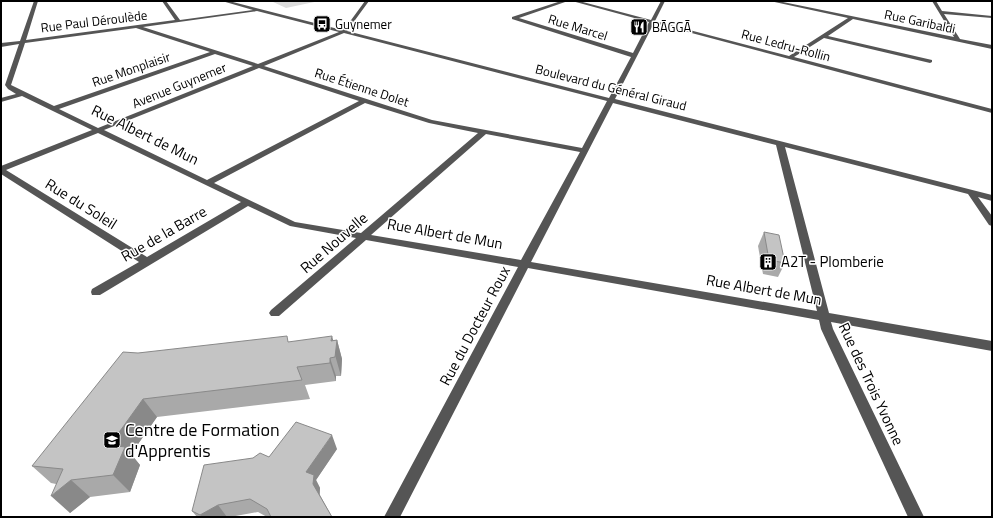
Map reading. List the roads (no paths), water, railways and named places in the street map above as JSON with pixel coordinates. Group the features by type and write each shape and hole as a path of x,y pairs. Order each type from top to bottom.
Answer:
{"street":[{"name":"Rue Albert de Mun","path":"36,1 8,85 22,94 293,224 992,346"},
{"path":"164,1 178,21"},
{"name":"Boulevard du Général Giraud","path":"224,1 992,198"},
{"path":"343,32 367,1"},
{"name":"Rue Marcel","path":"566,1 514,18 634,56"},
{"name":"Rue Ledru-Rollin","path":"574,1 992,111"},
{"name":"Rue du Docteur Roux","path":"392,517 663,1"},
{"name":"Rue Garibaldi","path":"772,1 992,47"},
{"path":"934,1 958,40"},
{"name":"Rue Paul Déroulède","path":"1,45 261,10"},
{"path":"941,12 992,17"},
{"path":"788,58 852,18"},
{"name":"Rue Étienne Dolet","path":"137,27 431,122 585,150"},
{"name":"Avenue Guynemer","path":"1,170 343,32"},
{"path":"822,36 930,61"},
{"name":"Rue Monplaisir","path":"53,108 216,52"},
{"path":"1,100 22,94"},
{"path":"207,183 365,100"},
{"name":"Rue Nouvelle","path":"276,313 484,132"},
{"name":"Rue des Trois Yvonne","path":"780,144 827,329 916,517"},
{"name":"Rue du Soleil","path":"1,170 147,262"},
{"path":"971,193 992,223"},
{"name":"Rue de la Barre","path":"96,292 248,202"}],"place":[{"name":"Guynemer","path":"322,24"},
{"name":"BĀGGĀ","path":"639,27"},
{"name":"A2T - Plomberie","path":"768,262"},
{"name":"Centre de Formation d'Apprentis","path":"112,440"}]}
